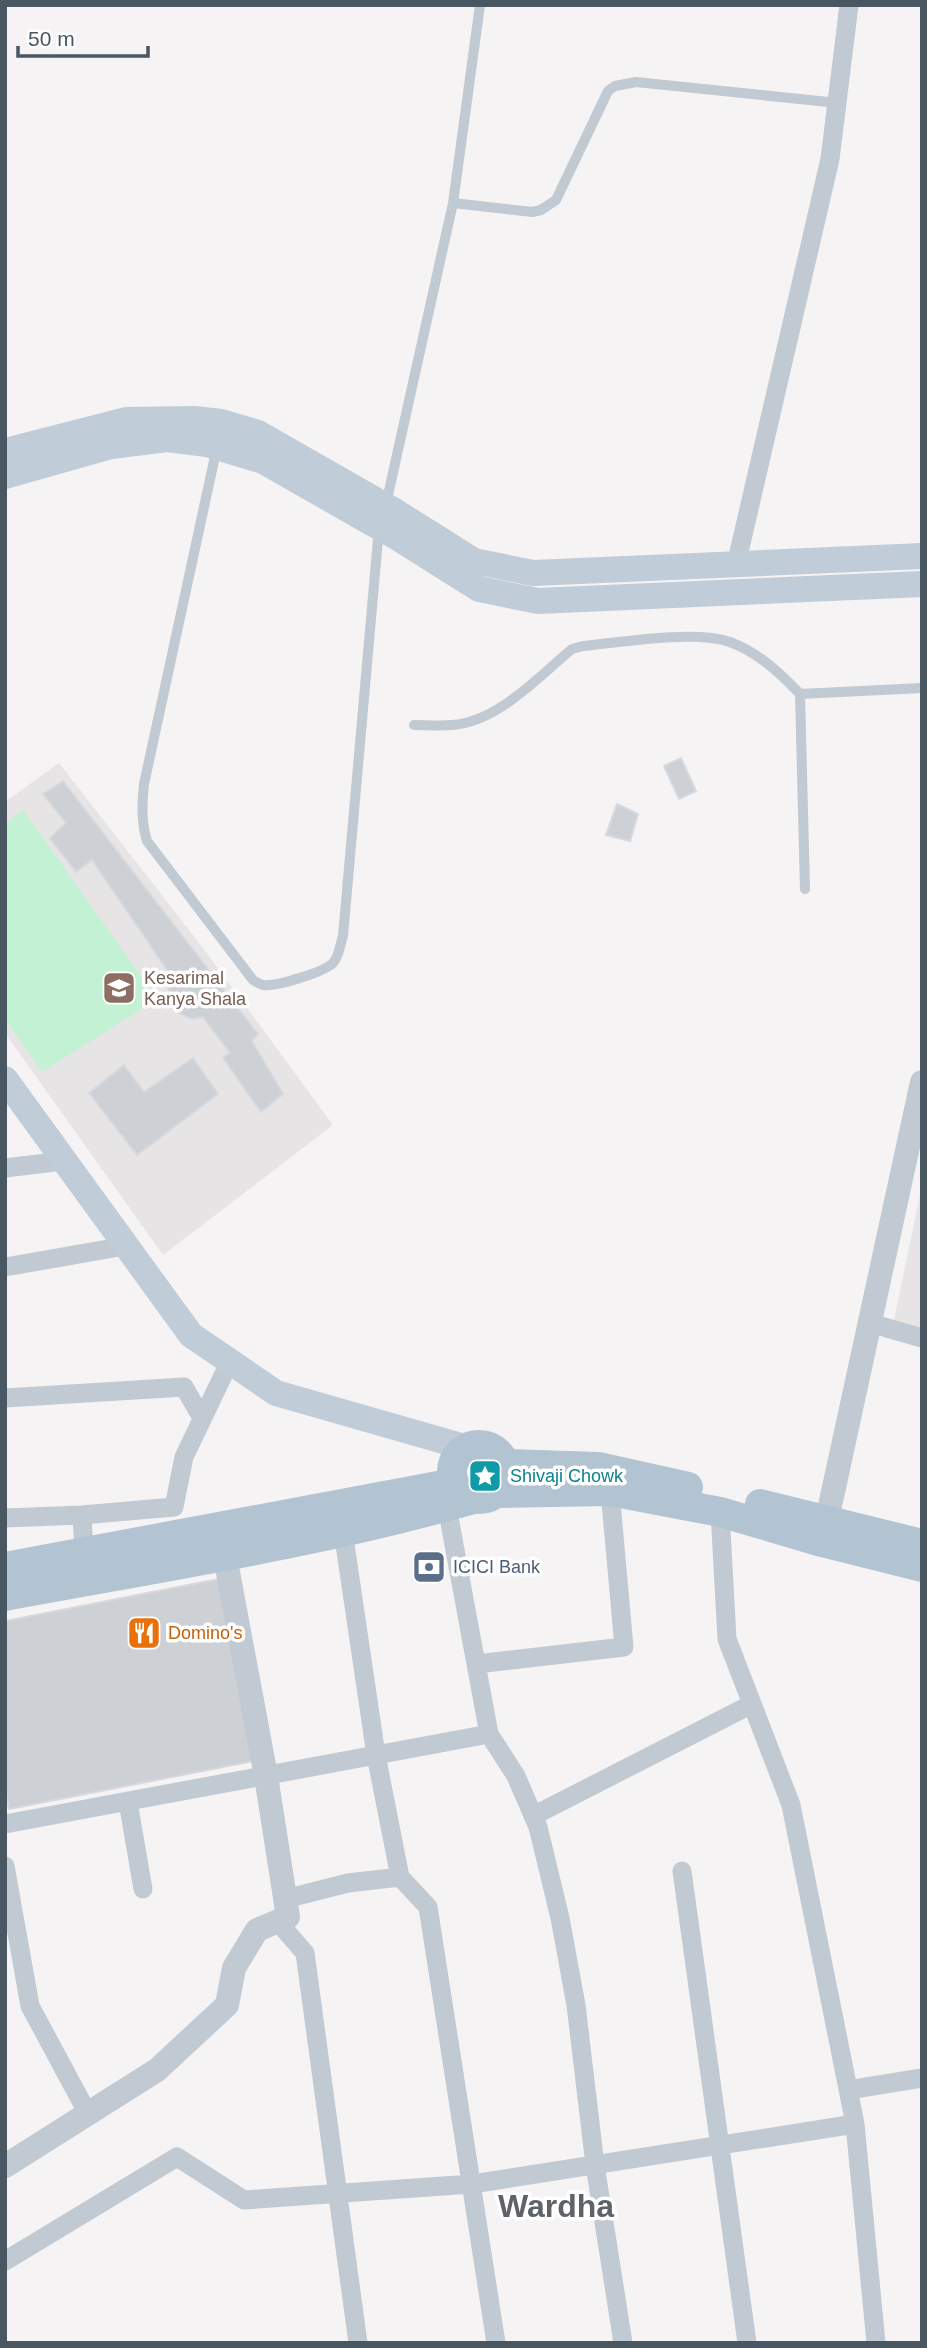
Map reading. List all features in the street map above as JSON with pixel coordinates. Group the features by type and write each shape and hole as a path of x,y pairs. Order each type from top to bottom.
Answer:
{"main road":[{"path":"5,451 126,420 194,419 263,461 474,561 533,573 922,556"},
{"path":"5,476 111,446 219,435"},
{"path":"382,517 398,538 479,589 538,601 922,584"},
{"path":"5,1079 191,1335 276,1392 459,1445 492,1448 499,1453 505,1464 506,1478 343,1531 225,1556 5,1596"},
{"path":"458,1492 449,1460 459,1445"},
{"path":"505,1464 598,1467 618,1471 825,1531 922,1566"},
{"path":"5,1567 84,1552 178,1521 458,1492 610,1491 825,1531 922,1544"}],"street":[{"path":"736,565 830,159 849,5"},
{"path":"825,1531 922,1082"},
{"path":"5,1168 64,1161"},
{"path":"5,1267 125,1247"},
{"path":"870,1323 922,1338"},
{"path":"5,1518 82,1515 178,1521 184,1457 230,1361"},
{"path":"5,1398 184,1387 202,1418"},
{"path":"476,1664 624,1647 610,1491"},
{"path":"458,1492 476,1664 489,1734 516,1776 538,1827 560,1918 574,1993 595,2165 623,2343"},
{"path":"720,1512 727,1639 791,1805 855,2124 876,2343"},
{"path":"82,1515 84,1552"},
{"path":"343,1531 376,1755 400,1877 428,1907 496,2343"},
{"path":"225,1556 266,1776 281,1910 305,1953 358,2343"},
{"path":"533,1816 752,1704"},
{"path":"5,1824 489,1734"},
{"path":"128,1802 143,1889"},
{"path":"5,1866 30,2006 88,2114"},
{"path":"682,1871 747,2343"},
{"path":"5,2166 156,2070 227,2006 234,1968 257,1930 281,1910 348,1883 400,1877"},
{"path":"848,2090 922,2078"},
{"path":"5,2261 177,2157 244,2200 472,2184 855,2124"}],"lane":[{"path":"219,435 144,784 142,827 147,841 253,980 263,985 277,985 327,968 335,961 343,936 382,517 453,203 480,5"},
{"path":"453,203 532,212 551,205 556,200 608,91 625,83 838,103"},
{"path":"414,724 454,725 504,708 572,649 583,646 701,638 732,643 772,665 800,694 805,889"},
{"path":"800,694 922,688"}],"shaded area":[{"name":"Kesarimal Kanya Shala","path":"59,763 200,944 333,1125 163,1255 5,1033 5,802"},
{"path":"920,1195 922,1196 922,1329 894,1320"}],"green space":[{"path":"23,810 157,999 42,1072 5,1019 5,824"}],"building":[{"path":"681,758 696,791 679,799 664,766"},
{"path":"63,781 258,1034 252,1041 283,1094 261,1112 223,1058 230,1053 203,1017 192,1019 179,1013 170,1003 168,984 174,980 92,860 76,872 50,838 66,823 43,794"},
{"path":"617,804 638,814 630,841 606,835"},
{"path":"193,1058 218,1094 137,1155 89,1093 124,1065 144,1092"},
{"path":"219,1579 254,1761 9,1809 5,1789 5,1621"}],"place":[{"name":"Kesarimal Kanya Shala","path":"119,988"},
{"name":"Shivaji Chowk","path":"485,1476"},
{"name":"ICICI Bank","path":"429,1567"},
{"name":"Domino's","path":"144,1633"}],"district":[{"name":"Wardha","path":"556,2206"}]}
